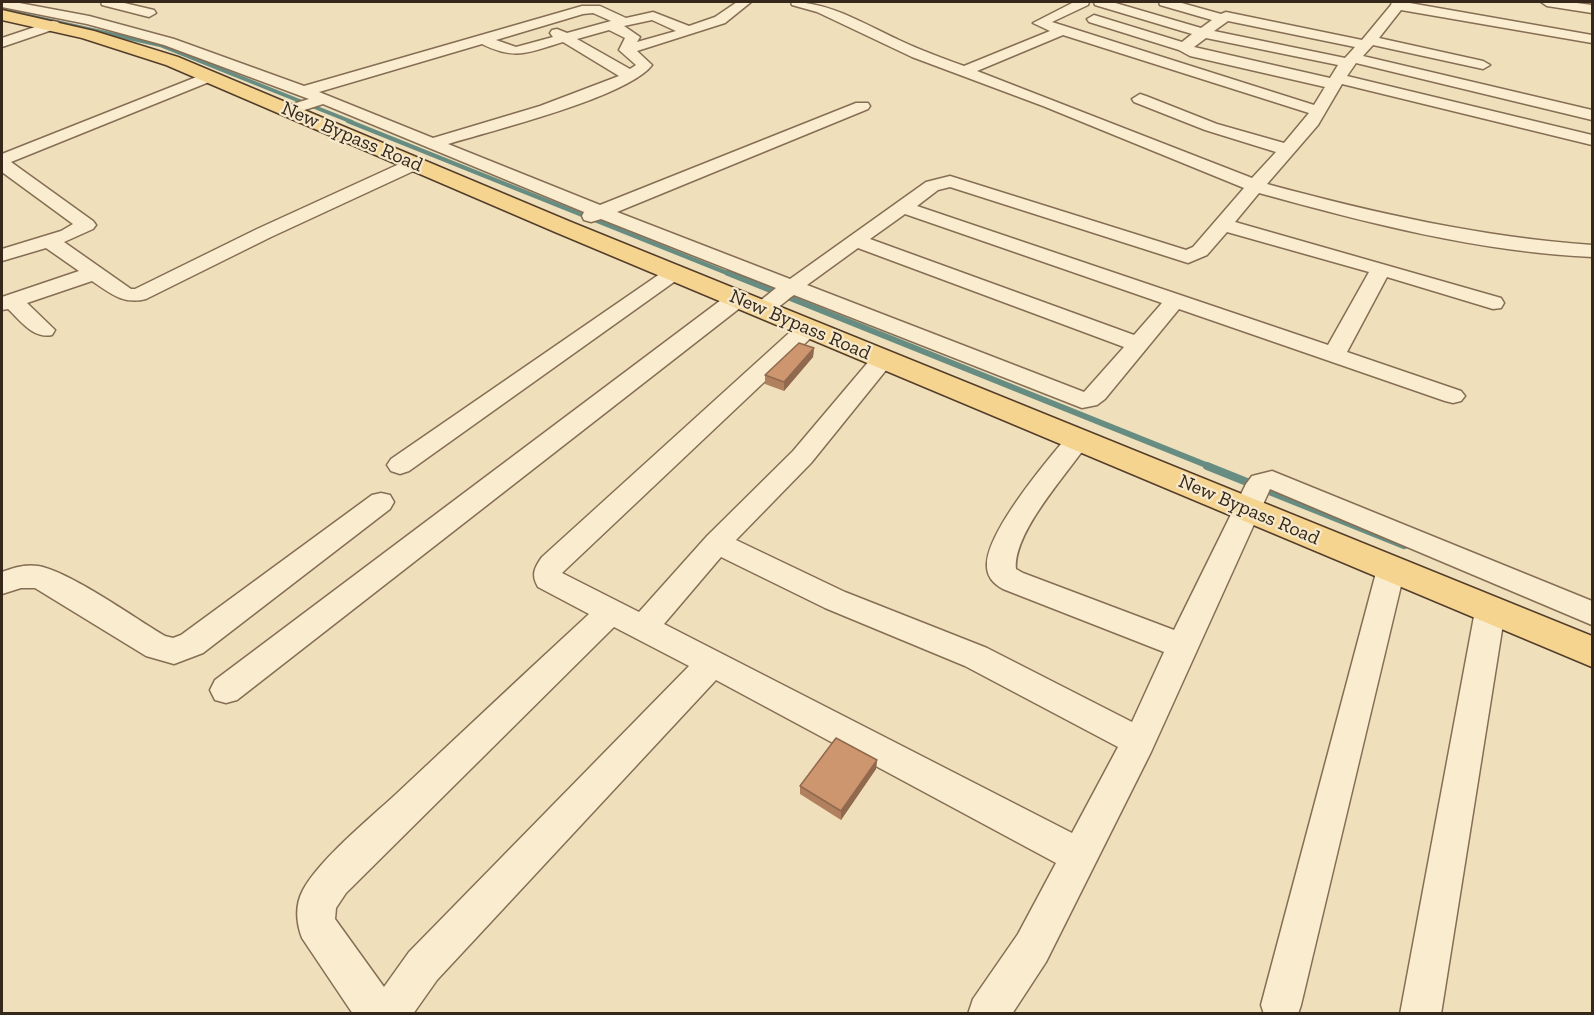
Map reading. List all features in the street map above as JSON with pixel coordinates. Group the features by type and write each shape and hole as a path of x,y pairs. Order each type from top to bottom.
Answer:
{"main road":[{"name":"New Bypass Road","path":"2,15 58,20 209,77 306,102 414,164 584,218 668,256 771,297 808,328 1078,439 1254,494 1391,569 1593,652"}],"street":[{"path":"107,2 149,12"},
{"path":"629,43 647,44 720,20 745,2"},
{"path":"797,2 822,9 917,54 1255,186 1353,214 1481,239 1593,251"},
{"path":"1083,2 1040,23 1318,111"},
{"path":"1100,2 1203,33 1350,60 1593,115"},
{"path":"1166,2 1221,18"},
{"path":"1546,2 1593,9"},
{"path":"2,3 58,20 169,42 306,102 432,144 668,256 771,297 1082,400 1089,400 1097,394 1174,302"},
{"path":"226,690 771,297 856,241 932,186 950,181 1188,257 1200,251 1221,224 1289,150 1312,122 1350,60 1368,42 1398,4 1593,39"},
{"path":"2,43 86,6"},
{"path":"306,102 482,38 590,8 618,24 645,65 631,76 557,105 432,144"},
{"path":"1065,10 1184,47 1195,53 1336,81 1593,140"},
{"path":"482,38 503,49 516,51 653,16 688,31"},
{"path":"1184,47 1226,16 1483,64"},
{"path":"533,22 566,38 631,76"},
{"path":"965,71 1062,31"},
{"path":"2,162 209,77"},
{"path":"1140,99 1211,128 1289,150"},
{"path":"584,218 862,106"},
{"path":"2,162 86,225 49,242 2,255"},
{"path":"49,242 126,295 139,296 264,233 414,164"},
{"path":"903,207 1453,396"},
{"path":"1221,224 1493,303"},
{"path":"856,241 1138,344"},
{"path":"400,465 668,256"},
{"path":"1335,354 1381,269"},
{"path":"7,303 94,273"},
{"path":"7,303 44,330"},
{"path":"808,328 548,570 546,575 551,582 712,663 1080,855"},
{"path":"643,628 717,543 802,457 883,359"},
{"path":"1078,439 1027,506 1007,546 1000,571 1003,576 1183,646"},
{"path":"988,1014 1032,948 1139,742 1254,494 1272,480 1593,613"},
{"path":"2,584 21,577 38,577 58,586 157,647 174,651 192,644 381,502"},
{"path":"717,543 835,600 976,657 1139,742"},
{"path":"1281,1005 1391,569"},
{"path":"1420,1014 1490,611"},
{"path":"378,1014 316,924 317,902 333,880 383,830 610,612"},
{"path":"392,1014 399,999 423,966 712,663"}],"building":[{"path":"799,343 814,348 784,382 765,375"},
{"path":"836,738 877,760 841,811 800,786"}],"waterway":[{"path":"2,10 160,45 352,122"},
{"path":"348,121 732,275"},
{"path":"728,273 1211,467"},
{"path":"1207,466 1404,545"}]}
